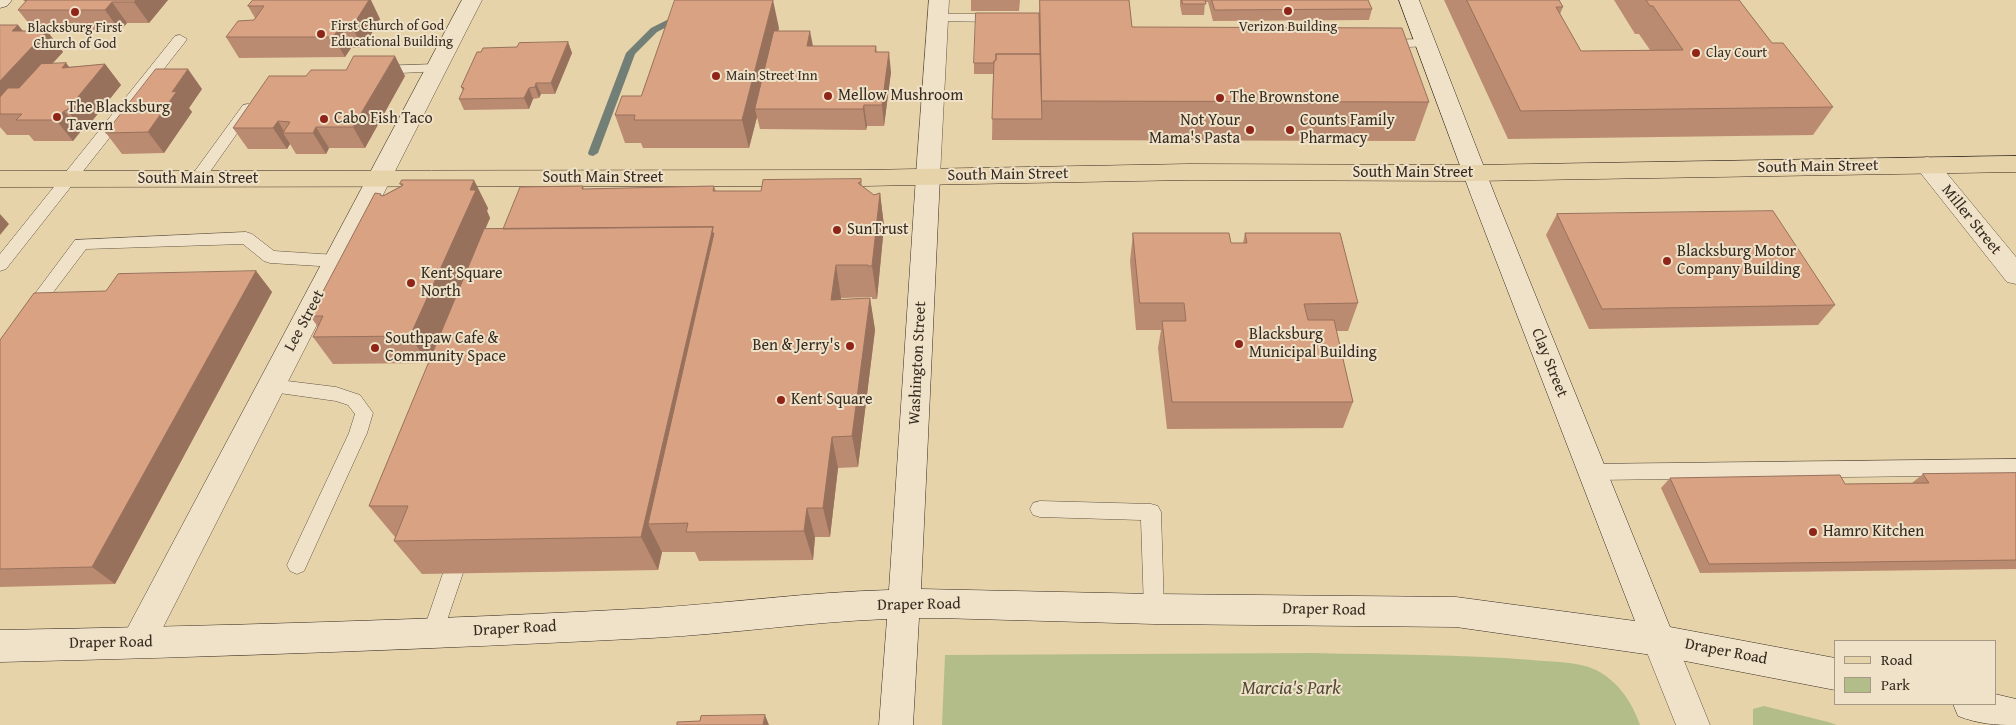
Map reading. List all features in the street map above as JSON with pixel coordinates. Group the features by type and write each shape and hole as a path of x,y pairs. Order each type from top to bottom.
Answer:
{"main road":[{"name":"South Main Street","path":"0,179 863,178 1189,172 1474,173 2016,164"}],"street":[{"name":"Lee Street","path":"138,642 472,0"},
{"name":"Clay Street","path":"1408,0 1474,173 1693,725"},
{"name":"Washington Street","path":"896,725 938,9"},
{"name":"Miller Street","path":"1927,165 2016,275"},
{"name":"Draper Road","path":"0,646 225,641 654,623 842,606 952,604 1154,609 1456,612 1659,640 1834,674"},
{"path":"1974,705 2016,716"}],"lane":[{"path":"938,9 1011,18"},
{"path":"0,265 180,39"},
{"path":"1369,44 1425,43"},
{"path":"369,70 436,68"},
{"path":"197,179 257,95"},
{"path":"23,321 81,244 246,238 270,257 336,261"},
{"path":"271,386 336,394 354,400 364,412 358,432 297,565"},
{"path":"1592,472 2016,467"},
{"path":"1040,510 1151,512 1154,609"},
{"path":"433,632 453,573"}],"green space":[{"name":"Marcia's Park","path":"1315,653 1478,657 1573,663 1596,670 1611,680 1624,693 1640,725 942,725 945,655"},
{"path":"1764,706 1837,725 1753,725 1753,709"}],"building":[{"path":"27,0 136,0 134,2 112,2 105,10 18,10"},
{"path":"253,0 369,0 352,27 340,27 333,37 226,37 238,21 254,20 264,6 248,6"},
{"name":"Main Street Inn","path":"675,0 773,0 742,120 634,120 635,115 615,115 622,96 641,96"},
{"path":"1040,0 1129,0 1132,27 1402,28 1429,102 1042,101"},
{"path":"1182,0 1205,0 1206,4 1183,4"},
{"path":"1212,0 1368,0 1372,9 1215,10"},
{"path":"1467,0 1559,0 1563,7 1556,7 1581,51 1683,50 1653,6 1650,6 1646,0 1739,0 1772,43 1783,43 1833,107 1521,111"},
{"path":"976,13 1039,13 1040,54 996,54 994,63 974,63"},
{"path":"0,25 18,25 12,31 47,31 0,81"},
{"name":"Mellow Mushroom","path":"774,31 810,31 807,46 876,46 875,52 889,52 882,105 864,105 863,109 755,109"},
{"path":"568,42 551,83 536,83 535,87 529,88 524,98 459,99 464,88 461,87 477,52 481,52 483,48 517,47 519,43"},
{"path":"996,54 1040,54 1042,119 992,119 994,61 996,60"},
{"path":"354,56 395,56 353,127 316,127 313,133 283,133 290,122 278,121 273,128 233,128 269,76 306,76 311,70 346,70"},
{"path":"66,63 62,68 105,64 67,110 56,120 16,120 22,114 0,114 0,97 8,88 19,88 41,64"},
{"path":"156,69 188,69 172,92 177,91 148,132 106,133"},
{"name":"Kent Square","path":"861,179 861,182 858,183 874,195 880,193 872,266 836,265 831,300 870,298 852,436 832,437 823,508 807,508 804,531 686,532 688,523 648,524 714,233 712,233 713,227 503,229 520,187 583,186 582,189 714,186 713,191 761,191 763,180"},
{"path":"402,180 474,180 470,190 476,190 410,336 313,337 323,316 310,316 375,193 383,196 402,186 403,184 400,184"},
{"name":"Blacksburg Motor Company Building","path":"1773,211 1835,305 1602,309 1557,214"},
{"path":"713,227 641,537 394,541 408,506 369,506 484,229"},
{"name":"Blacksburg Municipal Building","path":"1133,233 1229,233 1231,243 1247,243 1245,233 1340,233 1358,303 1304,304 1308,320 1334,320 1353,402 1172,402 1162,321 1186,321 1184,303 1140,303"},
{"path":"256,271 92,567 0,569 0,340 34,293 106,291 118,274"},
{"path":"2016,473 2016,560 1709,564 1670,478 1840,475 1845,484 1929,483 1923,474"},
{"path":"765,715 763,725 677,725 677,722 700,721 701,716"}],"waterway":[{"path":"593,153 631,53 654,30 681,16"}],"place":[{"name":"Verizon Building","path":"1288,11"},
{"name":"Blacksburg First Church of God","path":"75,12"},
{"name":"First Church of God Educational Building","path":"321,34"},
{"name":"Clay Court","path":"1696,53"},
{"name":"Main Street Inn","path":"716,76"},
{"name":"Mellow Mushroom","path":"828,96"},
{"name":"The Brownstone","path":"1220,98"},
{"name":"The Blacksburg Tavern","path":"57,117"},
{"name":"Cabo Fish Taco","path":"324,119"},
{"name":"Not Your Mama's Pasta","path":"1250,130"},
{"name":"Counts Family Pharmacy","path":"1290,130"},
{"name":"SunTrust","path":"837,230"},
{"name":"Blacksburg Motor Company Building","path":"1667,261"},
{"name":"Kent Square North","path":"411,283"},
{"name":"Blacksburg Municipal Building","path":"1239,344"},
{"name":"Ben & Jerry's","path":"850,346"},
{"name":"Southpaw Cafe & Community Space","path":"375,348"},
{"name":"Kent Square","path":"781,400"},
{"name":"Hamro Kitchen","path":"1813,532"}]}
